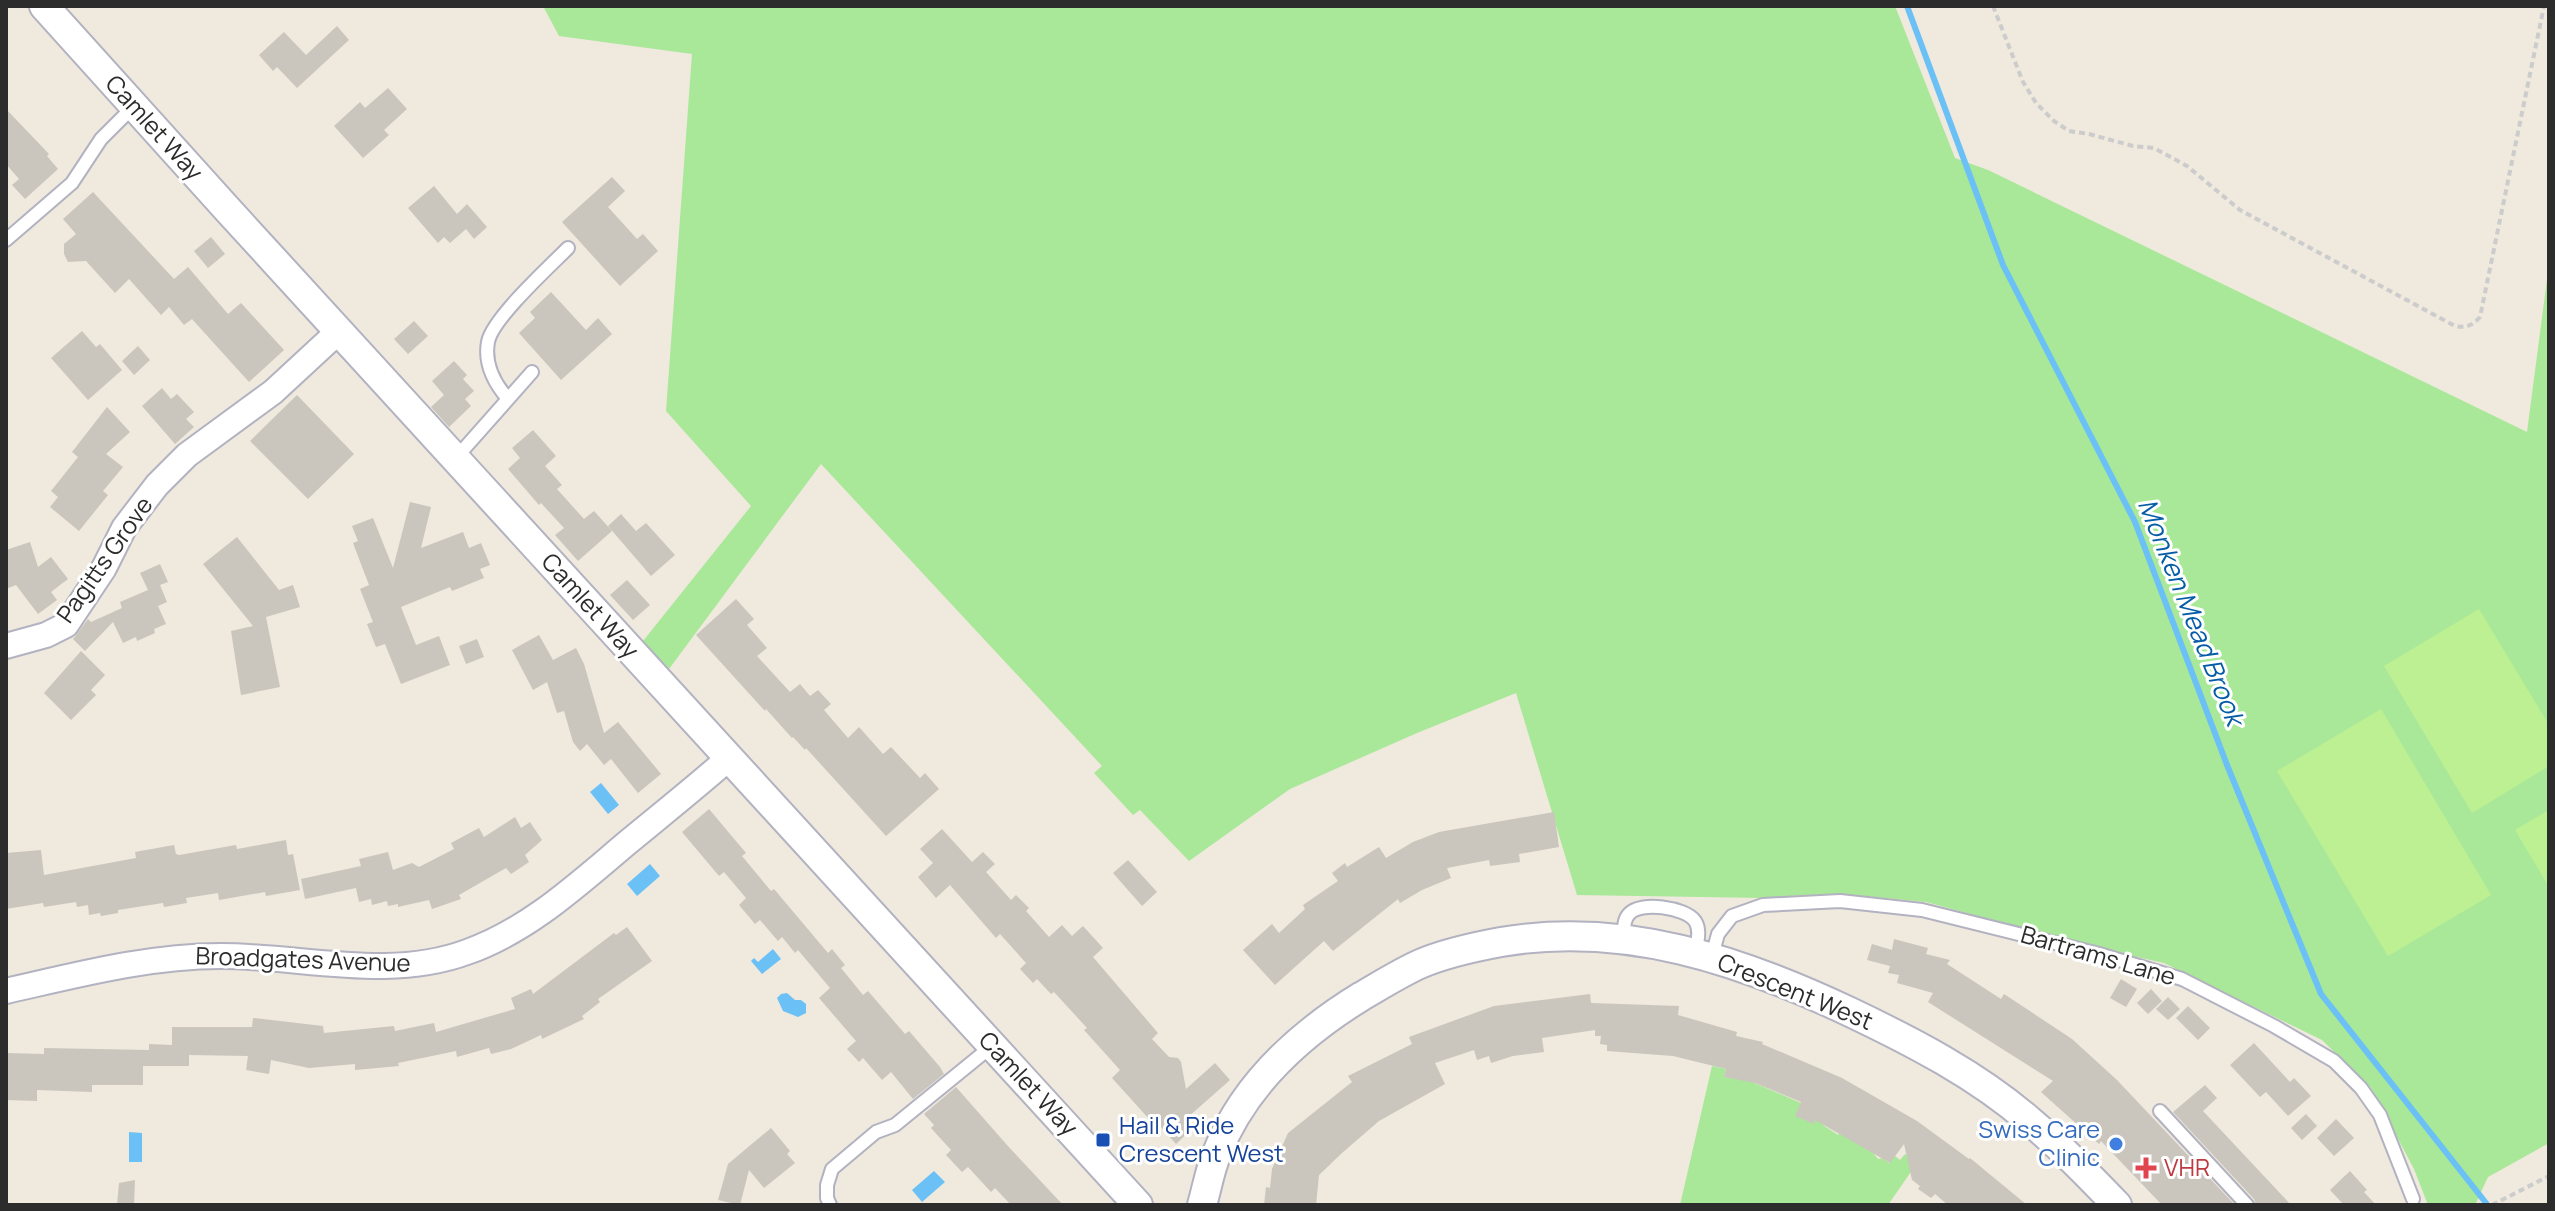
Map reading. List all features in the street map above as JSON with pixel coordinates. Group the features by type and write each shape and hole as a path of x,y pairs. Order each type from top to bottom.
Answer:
{"street":[{"name":"Camlet Way","path":"44,6 1138,1205"},
{"name":"Pagitts Grove","path":"6,646 46,635 66,625 104,568 124,528 157,485 187,455 273,392 339,331"},
{"name":"Broadgates Avenue","path":"6,991 169,958 248,957 402,966 466,953 496,940 541,913 729,758"},
{"name":"Crescent West","path":"1202,1205 1216,1155 1244,1103 1292,1046 1341,1009 1420,964 1523,938 1564,936 1623,938 1704,954 1785,982 1842,1008 1958,1070 2029,1119 2117,1205"}],"lane":[{"path":"6,240 72,183 101,139 134,106"},
{"path":"508,399 491,373 488,338 518,300 568,248"},
{"path":"455,459 532,372"},
{"name":"Bartrams Lane","path":"1704,954 1732,916 1763,905 1840,901 1922,910 2099,954 2182,979 2334,1061 2361,1088 2380,1115 2413,1199"},
{"path":"1623,938 1626,917 1632,910 1644,907 1681,910 1694,919 1704,954"},
{"path":"830,1205 827,1185 832,1169 876,1132 895,1125 992,1046"},
{"path":"2160,1111 2247,1205"}],"path":[{"path":"1993,6 2023,82 2036,103 2069,131 2154,148 2187,166 2240,210 2455,326 2465,328 2475,324 2480,317 2544,6"},
{"path":"2492,1205 2549,1176"}],"green space":[{"path":"543,6 1895,6 1955,158 1988,170 2527,432 2549,264 2549,1143 2488,1177 2475,1205 2428,1205 2414,1169 2371,1088 2322,1040 2164,963 2083,945 1926,902 1853,895 1765,898 1577,895 1516,693 1290,789 1189,861 1140,810 1133,815 1094,773 1102,766 821,464 669,669 643,641 751,506 666,411 692,54 559,36"},
{"path":"2479,609 2549,725 2549,766 2472,813 2384,666"},
{"path":"2381,709 2491,895 2388,956 2277,771"},
{"path":"2549,810 2549,887 2515,830"},
{"path":"1712,1066 1726,1069 1724,1077 1750,1081 1801,1103 1813,1124 1820,1108 1829,1113 1823,1125 1838,1135 1847,1120 1878,1159 1889,1163 1895,1156 1900,1160 1905,1154 1917,1163 1888,1205 1680,1205"}],"water":[{"path":"601,783 619,805 608,814 590,792"},
{"path":"650,864 660,876 637,896 627,884"},
{"path":"773,949 781,959 762,974 751,961 754,958 758,962"},
{"path":"787,993 806,1004 806,1013 798,1017 783,1011 777,998"},
{"path":"129,1132 142,1133 142,1162 129,1162"},
{"path":"934,1171 945,1182 922,1202 912,1190"}],"building":[{"path":"337,26 349,40 297,88 277,67 273,71 259,55 284,32 306,55"},
{"path":"388,88 407,109 384,130 389,135 363,158 334,126 360,102 365,108"},
{"path":"6,109 49,154 47,156 58,169 25,199 12,185 19,179 6,164"},
{"path":"612,177 625,191 608,207 637,239 643,234 658,251 620,286 562,222"},
{"path":"434,186 457,214 467,204 487,227 474,239 466,229 450,243 444,237 438,243 408,208"},
{"path":"93,192 174,279 188,267 228,314 241,303 284,350 249,382 192,319 184,325 169,307 161,315 129,279 115,293 86,261 68,262 64,244 76,234 63,219"},
{"path":"211,237 225,254 208,268 194,251"},
{"path":"551,292 586,330 598,318 612,334 561,380 519,333 535,318 530,312"},
{"path":"414,321 428,336 408,354 394,339"},
{"path":"82,331 96,347 100,344 122,370 88,400 51,358"},
{"path":"138,346 150,360 134,375 122,361"},
{"path":"454,361 467,375 463,379 474,391 465,399 471,406 449,427 431,407 444,395 432,381"},
{"path":"162,388 171,399 177,394 194,412 186,419 194,427 175,444 142,406"},
{"path":"297,395 354,454 308,499 250,441"},
{"path":"107,407 130,432 106,454 123,467 103,491 108,495 79,531 50,507 58,497 51,491 78,457 72,452"},
{"path":"533,430 556,456 545,466 562,485 557,489 584,519 594,511 612,531 578,561 555,535 564,528 508,469 520,458 512,448"},
{"path":"410,502 431,507 421,548 463,532 469,548 481,543 490,565 480,569 484,578 452,591 450,587 401,607 416,645 439,636 450,665 401,684 385,644 376,647 367,624 373,622 360,589 369,585 353,543 358,541 352,526 373,518 393,568"},
{"path":"621,514 636,531 646,523 675,555 651,576 608,526"},
{"path":"237,537 279,590 293,585 300,607 266,617 280,687 241,695 231,631 253,626 203,564"},
{"path":"30,542 38,567 51,557 68,579 51,592 57,600 38,614 16,585 6,589 6,550"},
{"path":"160,564 168,582 160,585 167,602 158,606 166,624 137,641 136,637 123,643 113,622 85,651 73,639 88,619 91,622 122,608 120,602 148,590 140,573"},
{"path":"627,580 650,605 633,620 610,595"},
{"path":"736,599 754,619 747,625 767,648 757,656 790,692 800,684 810,696 818,690 831,704 824,710 848,738 859,727 883,754 891,747 920,778 925,773 939,789 886,836 696,635"},
{"path":"539,635 553,660 576,648 584,664 604,733 618,722 661,774 638,793 611,759 604,765 587,744 580,751 573,742 564,711 557,713 547,682 533,690 512,650"},
{"path":"477,639 484,657 466,664 459,646"},
{"path":"81,651 105,675 91,690 96,695 71,720 44,693"},
{"path":"709,809 746,853 742,856 771,891 774,889 828,953 832,949 845,965 841,968 863,995 868,991 905,1034 909,1031 940,1067 944,1074 913,1099 891,1072 882,1080 863,1058 859,1062 847,1049 856,1041 819,998 830,988 798,950 795,953 782,937 778,941 760,920 755,924 739,905 746,898 724,872 719,876 682,832"},
{"path":"1554,812 1559,847 1519,854 1520,862 1490,866 1489,860 1447,868 1451,878 1400,903 1398,899 1333,951 1324,941 1275,985 1243,950 1272,924 1279,933 1305,909 1303,905 1338,881 1332,873 1345,863 1347,867 1379,847 1386,858 1413,842 1439,832"},
{"path":"515,817 521,828 530,822 542,840 525,855 529,862 511,874 506,868 459,895 461,899 432,909 429,900 398,907 398,904 388,906 387,901 372,905 371,899 359,902 356,888 305,899 301,879 361,866 359,859 388,852 393,870 412,863 419,867 454,849 451,843 479,828 484,837"},
{"path":"942,829 972,862 983,852 995,864 986,872 1011,900 1016,895 1029,908 1026,911 1049,937 1062,925 1072,936 1083,926 1103,948 1093,957 1158,1033 1152,1039 1169,1057 1178,1058 1181,1062 1186,1089 1215,1063 1230,1080 1187,1118 1194,1127 1176,1144 1112,1078 1120,1070 1084,1030 1087,1028 1054,992 1051,994 1037,979 1033,983 1020,969 1026,963 1000,934 996,938 950,885 936,898 918,877 933,863 920,849"},
{"path":"286,840 288,855 293,854 300,890 219,900 218,893 186,898 187,903 164,907 163,903 101,916 100,913 89,915 88,905 77,907 76,902 6,909 6,853 41,850 44,875 136,858 135,852 174,845 179,855"},
{"path":"1128,860 1157,892 1142,906 1113,873"},
{"path":"627,927 652,961 598,999 600,1002 582,1016 584,1019 542,1039 541,1035 511,1049 491,1054 489,1048 457,1057 456,1051 398,1063 399,1066 355,1070 355,1064 309,1068 271,1060 269,1074 246,1070 248,1056 189,1055 189,1066 143,1066 143,1085 92,1085 92,1092 37,1090 37,1101 6,1100 6,1053 44,1054 44,1048 149,1050 149,1044 172,1045 172,1027 252,1027 253,1018 323,1026 324,1033 394,1026 395,1031 434,1023 436,1032 515,1009 511,998 531,989 533,994 614,933 616,935"},
{"path":"1894,939 1928,948 1926,954 1950,960 1947,964 2001,999 2004,994 2072,1039 2117,1080 2235,1205 2162,1205 2101,1141 2099,1144 2041,1092 2053,1081 1928,1002 1933,993 1897,983 1899,975 1888,973 1890,966 1867,960 1872,944 1892,950"},
{"path":"2121,979 2137,989 2126,1007 2110,998"},
{"path":"2151,989 2162,1001 2148,1014 2137,1003"},
{"path":"1590,994 1591,1003 1679,1006 1678,1015 1737,1032 1736,1036 1763,1042 1842,1078 1917,1121 1970,1158 2027,1205 1948,1205 1935,1194 1931,1198 1918,1189 1920,1186 1912,1180 1904,1144 1890,1163 1815,1120 1814,1124 1795,1116 1801,1102 1755,1083 1724,1077 1726,1069 1673,1056 1607,1051 1607,1045 1600,1044 1601,1036 1595,1036 1595,1030 1542,1038 1544,1052 1491,1063 1489,1056 1477,1060 1474,1050 1435,1063 1445,1084 1379,1121 1342,1153 1319,1175 1316,1205 1264,1205 1272,1169 1288,1133 1352,1082 1348,1076 1412,1044 1409,1037 1494,1006"},
{"path":"2168,997 2180,1009 2168,1020 2156,1009"},
{"path":"2188,1006 2210,1028 2198,1040 2176,1018"},
{"path":"2254,1043 2290,1082 2294,1078 2311,1096 2288,1116 2266,1092 2260,1097 2230,1065"},
{"path":"2205,1085 2217,1098 2203,1111 2291,1205 2256,1205 2254,1199 2173,1112"},
{"path":"956,1087 1063,1205 1011,1205 995,1188 991,1192 968,1167 962,1172 946,1155 951,1150 931,1128 934,1125 924,1114"},
{"path":"2306,1114 2317,1126 2302,1140 2291,1128"},
{"path":"2336,1119 2354,1138 2334,1156 2317,1138"},
{"path":"771,1128 790,1151 787,1154 795,1163 764,1188 749,1170 740,1205 718,1200 728,1164"},
{"path":"2350,1171 2376,1205 2344,1205 2330,1190"},
{"path":"135,1180 134,1205 117,1205 119,1183"}],"waterway":[{"name":"Monken Mead Brook","path":"1907,6 2003,265 2135,522 2227,765 2321,994 2486,1203"}],"place":[{"name":"Hail & Ride Crescent West","path":"1103,1140"},
{"name":"Swiss Care Clinic","path":"2116,1144"},
{"name":"VHR","path":"2146,1168"}]}
